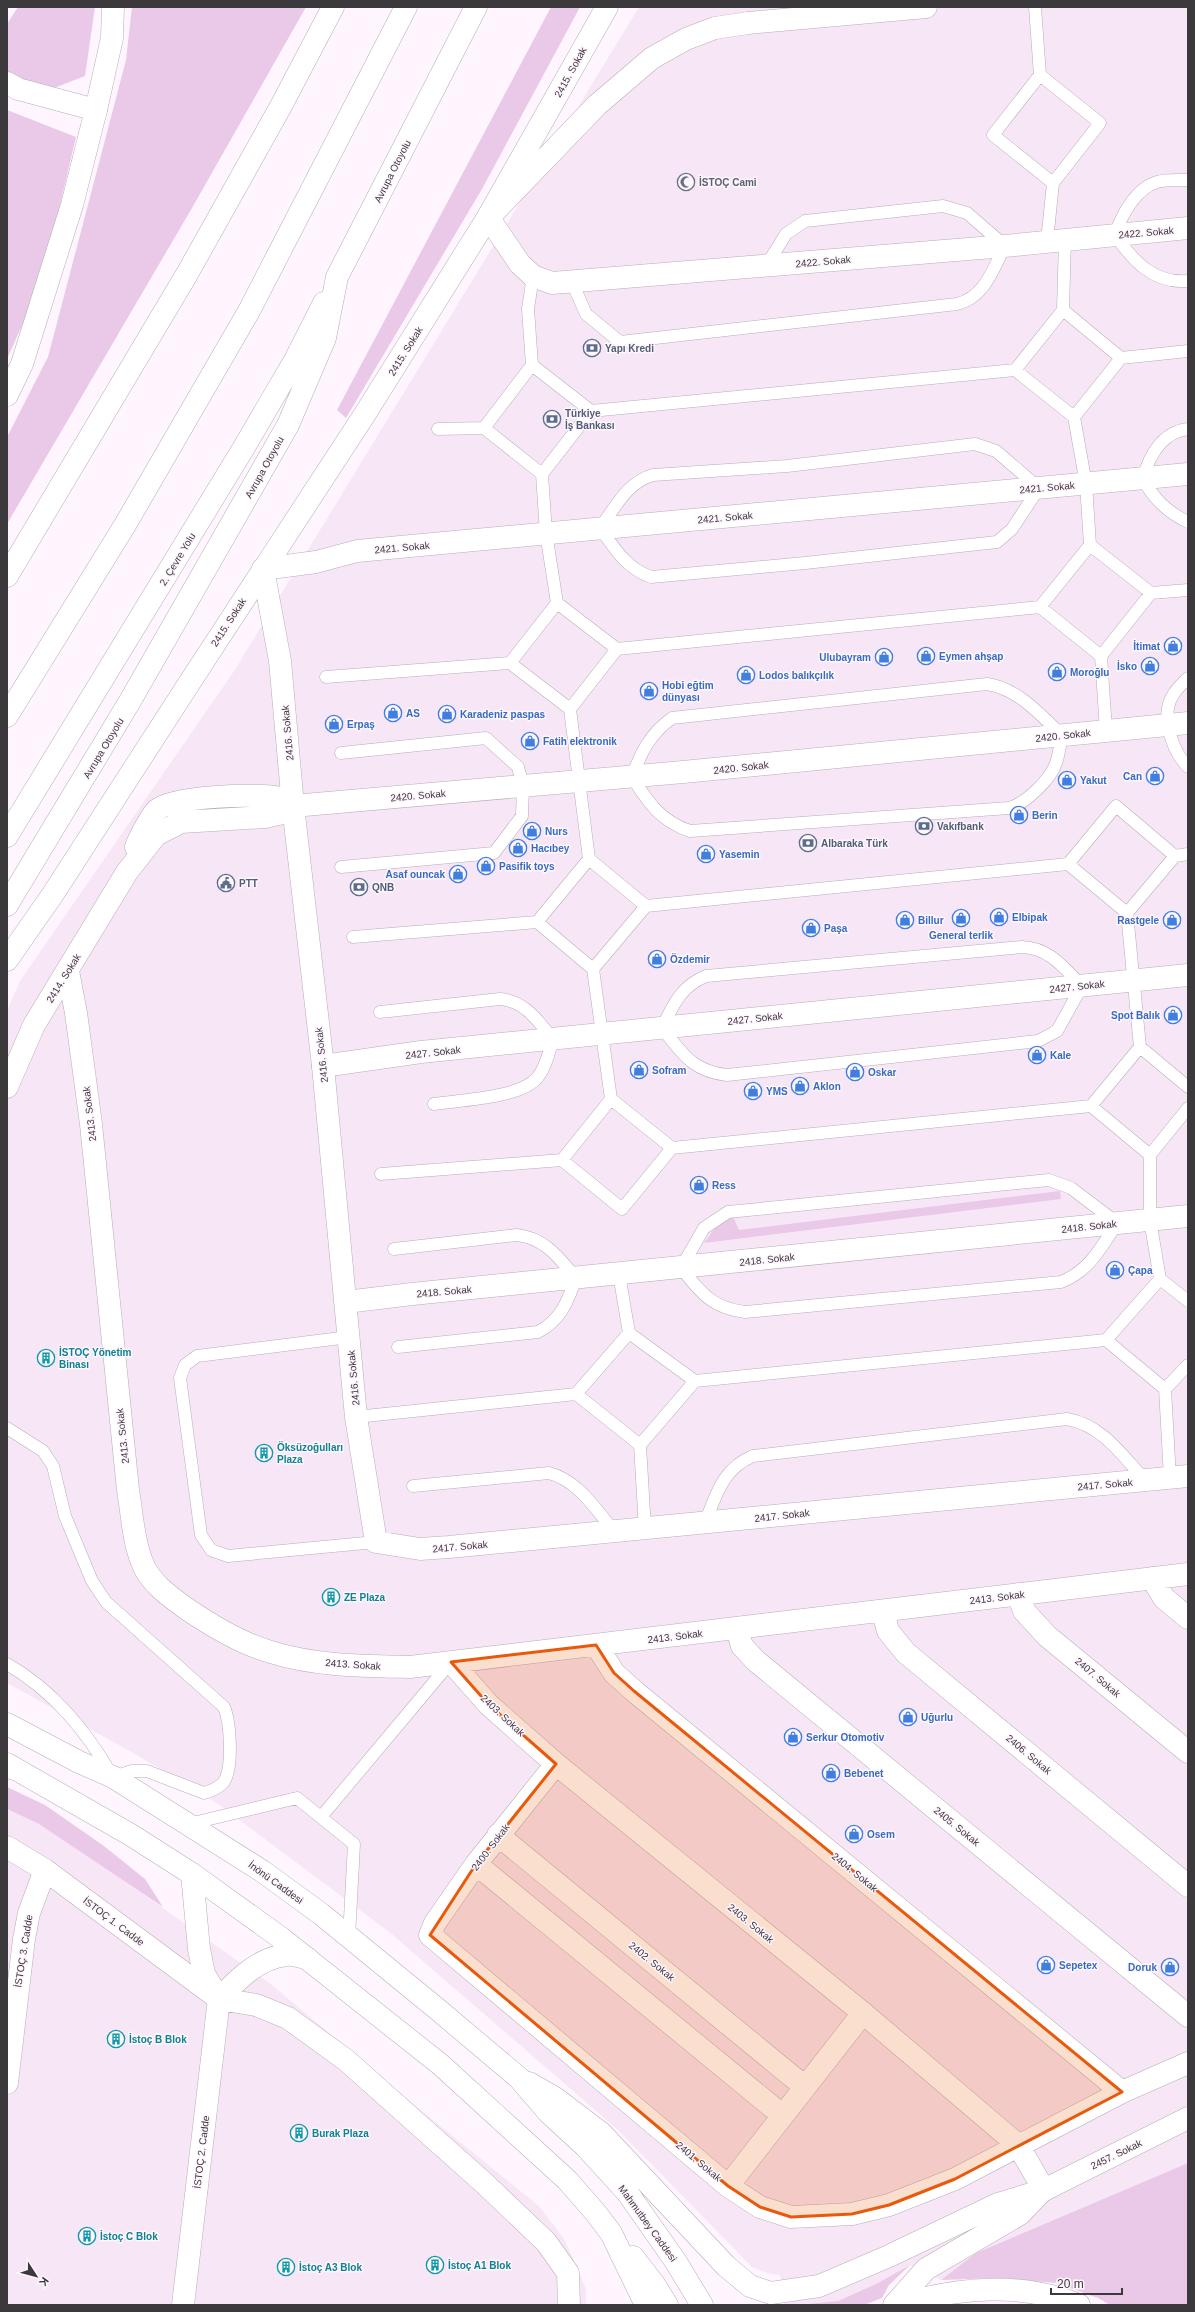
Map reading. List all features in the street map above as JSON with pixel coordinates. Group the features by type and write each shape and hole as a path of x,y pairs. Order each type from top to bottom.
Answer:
{"main road":[{"path":"112,38 113,7"},
{"path":"7,395 22,364 72,205 96,110 112,38 117,7"},
{"path":"7,576 187,274 281,106 333,7"},
{"path":"7,716 125,525 249,311 406,7"},
{"name":"Avrupa Otoyolu","path":"7,905 130,701 288,425 325,338 337,277 476,7"},
{"name":"2415. Sokak","path":"7,960 53,894 365,414 488,218 607,7"},
{"path":"488,218 597,105 652,58 686,39 715,28 748,23 926,7"},
{"path":"7,84 18,89 96,110"},
{"name":"2422. Sokak","path":"488,218 520,264 533,276 552,283 1005,246 1188,228"},
{"name":"2. Çevre Yolu","path":"7,836 239,456 295,360 337,277"},
{"name":"2421. Sokak","path":"263,569 316,562 357,550 1188,474"},
{"name":"2416. Sokak","path":"263,569 280,661 293,806 323,1066 356,1418 376,1542"},
{"name":"2420. Sokak","path":"293,806 632,777 1178,724"},
{"name":"2414. Sokak","path":"7,1087 34,1025 127,872 156,835 181,822 265,817 283,813 293,806"},
{"name":"2413. Sokak","path":"68,971 76,1013 91,1124 128,1490 142,1562 159,1587 202,1619 270,1652 297,1659 365,1666 410,1667 883,1612 1188,1574"},
{"name":"2427. Sokak","path":"323,1066 421,1052 1188,975"},
{"name":"2418. Sokak","path":"346,1302 412,1294 1188,1216"},
{"name":"2417. Sokak","path":"376,1542 420,1549 615,1532 1179,1477"},
{"path":"1152,1578 1164,1598 1188,1618"},
{"name":"2407. Sokak","path":"1018,1594 1024,1611 1047,1636 1188,1752"},
{"name":"2406. Sokak","path":"883,1612 888,1631 906,1653 1188,1886"},
{"name":"2405. Sokak","path":"737,1629 742,1646 756,1661 1188,2016"},
{"name":"2404. Sokak","path":"596,1645 614,1673 634,1691 1122,2092"},
{"name":"2403. Sokak","path":"451,1662 489,1705 556,1764 863,2013 1018,2145 1044,2190"},
{"name":"İnönü Caddesi","path":"7,1724 79,1762 113,1776 262,1871 349,1937 519,2078"},
{"name":"2400. Sokak","path":"430,1935 435,1923 476,1864 556,1764"},
{"path":"10,1767 131,1835 192,1874 308,1959 441,2065 513,2129 567,2180 639,2264 654,2284 666,2305"},
{"name":"2402. Sokak","path":"498,1835 805,2087"},
{"name":"İSTOÇ 1. Cadde","path":"7,1847 45,1870 219,1999"},
{"path":"476,1864 782,2115"},
{"name":"İSTOÇ 3. Cadde","path":"7,2083 11,2010 29,1913 45,1870"},
{"path":"192,1874 199,1949 204,1974 219,1999 256,2005 288,2018 346,2060 484,2183 546,2242 568,2273 569,2305"},
{"name":"2401. Sokak","path":"430,1935 728,2186 760,2207 791,2217 852,2214 889,2205 955,2179 1122,2092 1188,2063"},
{"path":"219,1999 238,1980 263,1962 287,1955 308,1959"},
{"name":"İSTOÇ 2. Cadde","path":"182,2305 219,1999"},
{"path":"728,2186 863,2013"},
{"path":"519,2078 555,2098 601,2133 726,2266 750,2286 771,2293 819,2286 889,2256 998,2204 1044,2190"},
{"name":"Mahmutbey Caddesi","path":"519,2078 549,2114 586,2147 627,2192 676,2262 702,2305"},
{"name":"2457. Sokak","path":"1044,2190 1188,2118"},
{"path":"894,2305 926,2269 1020,2214 1044,2190"},
{"path":"611,2233 646,2305"},
{"path":"900,2305 929,2296 967,2290 1000,2289 1038,2294 1066,2300 1079,2305"}],"lane":[{"path":"1035,7 1040,75 993,134 1052,183"},
{"path":"1015,370 1063,310 1052,183 1100,123 1040,75"},
{"path":"1188,180 1156,182 1143,191 1125,212 1115,234 1125,250 1149,270 1173,282 1188,281"},
{"path":"572,282 586,314 620,342 958,304 979,293 1005,246 967,213 943,206 805,221 786,234 766,266"},
{"path":"484,428 532,365 528,309 533,276"},
{"path":"1063,310 1122,358"},
{"path":"1074,417 1122,358 1188,351"},
{"path":"532,365 591,411 1015,370 1074,417 1086,484 1090,545 1040,607"},
{"path":"591,411 542,474 546,533 557,603 617,649 1040,607 1101,656"},
{"path":"438,429 484,428 542,474"},
{"path":"1188,429 1178,430 1158,447 1151,456 1143,478 1160,503 1168,511 1188,522"},
{"path":"975,444 996,451 1039,488 1012,529 997,542 805,563 651,577 641,573 624,561 600,528 627,490 639,480 653,474 787,466 975,444"},
{"path":"1090,545 1150,593 1188,590"},
{"path":"1106,731 1101,656 1150,593"},
{"path":"510,663 557,603"},
{"path":"570,710 617,649"},
{"path":"326,677 510,663 570,710 589,859 646,906"},
{"path":"1188,678 1172,696 1178,724 1178,756 1188,767"},
{"path":"987,684 999,686 1018,695 1062,735 1056,765 1030,797 1017,806 1009,808 690,831 668,822 657,813 632,777 645,745 661,726 672,718 987,684"},
{"path":"341,753 486,738 518,767 523,786 522,816 494,853 341,867"},
{"path":"593,969 646,906 1068,864 1116,806 1175,856"},
{"path":"1188,854 1175,856 1127,913 1140,1047 1188,1087"},
{"path":"537,922 589,859"},
{"path":"1068,864 1127,913"},
{"path":"353,937 537,922 593,969 611,1099 672,1148 1091,1106 1140,1047"},
{"path":"1032,947 1047,952 1082,986 1057,1031 1038,1041 727,1075 715,1074 694,1065 686,1059 662,1028 682,991 698,979 714,975 1032,947"},
{"path":"380,1012 500,999 508,1000 524,1007 554,1039 543,1069 537,1078 524,1089 434,1104"},
{"path":"562,1160 611,1099"},
{"path":"1091,1106 1150,1155"},
{"path":"1188,1108 1150,1155 1150,1220 1160,1279 1188,1301"},
{"path":"381,1174 562,1160 622,1209 672,1148"},
{"path":"1049,1180 1071,1188 1117,1223 1087,1267 1078,1274 1061,1282 745,1312 721,1306 712,1301 703,1294 682,1268 704,1228 728,1212 1049,1180"},
{"path":"394,1249 517,1235 526,1236 544,1244 576,1278 560,1315 547,1328 538,1332 398,1347"},
{"path":"619,1274 629,1333 695,1381 1106,1340 1160,1279"},
{"path":"356,1418 576,1394 629,1333"},
{"path":"349,1337 197,1356 185,1365 180,1378 201,1535 211,1550 228,1556 376,1542"},
{"path":"1106,1340 1165,1389 1179,1477"},
{"path":"1165,1389 1188,1365"},
{"path":"645,1529 640,1445 695,1381"},
{"path":"576,1394 640,1445"},
{"path":"705,1523 726,1474 742,1460 753,1456 1067,1419 1085,1424 1102,1434 1145,1480"},
{"path":"7,1428 43,1451 53,1466 65,1516 92,1581 106,1602 214,1696 224,1707 228,1717 229,1764 223,1782 211,1791 204,1793 147,1771 132,1771 113,1776 94,1745 64,1707 23,1673 7,1664"},
{"path":"413,1486 549,1473 560,1476 576,1486 615,1532"},
{"path":"321,1817 451,1662"},
{"path":"189,1824 297,1798 354,1844 349,1937"}],"highlighted area":[{"path":"596,1645 614,1673 634,1691 1122,2092 955,2179 889,2205 852,2214 791,2217 760,2207 728,2186 430,1935 476,1864 556,1764 489,1705 451,1662"}],"shaded area":[{"path":"18,7 95,7 85,76 49,90 11,78 7,72 7,24"},
{"path":"132,7 306,7 192,208 7,524 7,437 48,357 126,60"},
{"path":"551,7 580,7 482,189 346,418 337,410"},
{"path":"639,7 1188,7 1188,2163 976,2253 941,2280 910,2265 876,2284 838,2301 798,2305 785,2305 780,2275 770,2274 752,2267 617,2129 388,1931 218,1804 135,1754 7,1683 7,1011 20,981 234,671"},
{"path":"7,110 76,137 42,281 7,359"},
{"path":"1060,1191 1061,1199 704,1243 719,1222 733,1216 739,1230"},
{"path":"7,1787 45,1805 104,1846 145,1879 163,1907 39,1824 7,1809"},
{"path":"7,1809 39,1824 83,1852 272,1985 418,2108 539,2206 565,2240 586,2289 586,2305 7,2305"},
{"path":"1188,2163 1188,2305 1110,2305 1098,2298 1056,2283 1001,2278 941,2280 976,2253"},
{"path":"910,2265 889,2285 882,2298 864,2305 798,2305 838,2301 876,2284"}],"place":[{"name":"İSTOÇ Cami","path":"686,182"},
{"name":"Yapı Kredi","path":"592,348"},
{"name":"Türkiye İş Bankası","path":"552,419"},
{"name":"İtimat","path":"1173,646"},
{"name":"Eymen ahşap","path":"926,656"},
{"name":"Ulubayram","path":"884,657"},
{"name":"İsko","path":"1150,666"},
{"name":"Moroğlu","path":"1057,672"},
{"name":"Lodos balıkçılık","path":"746,675"},
{"name":"Hobi eğtim dünyası","path":"649,691"},
{"name":"AS","path":"393,713"},
{"name":"Karadeniz paspas","path":"447,714"},
{"name":"Erpaş","path":"334,724"},
{"name":"Fatih elektronik","path":"530,741"},
{"name":"Can","path":"1155,776"},
{"name":"Yakut","path":"1067,780"},
{"name":"Berin","path":"1019,815"},
{"name":"Vakıfbank","path":"924,826"},
{"name":"Nurs","path":"532,831"},
{"name":"Albaraka Türk","path":"808,843"},
{"name":"Hacıbey","path":"518,848"},
{"name":"Yasemin","path":"706,854"},
{"name":"Pasifik toys","path":"486,866"},
{"name":"Asaf ouncak","path":"458,874"},
{"name":"PTT","path":"226,883"},
{"name":"QNB","path":"359,887"},
{"name":"Elbipak","path":"999,917"},
{"name":"General terlik","path":"961,918"},
{"name":"Billur","path":"905,920"},
{"name":"Rastgele","path":"1172,920"},
{"name":"Paşa","path":"811,928"},
{"name":"Özdemir","path":"657,959"},
{"name":"Spot Balık","path":"1173,1015"},
{"name":"Kale","path":"1037,1055"},
{"name":"Sofram","path":"639,1070"},
{"name":"Oskar","path":"855,1072"},
{"name":"Aklon","path":"800,1086"},
{"name":"YMS","path":"753,1091"},
{"name":"Ress","path":"699,1185"},
{"name":"Çapa","path":"1115,1270"},
{"name":"İSTOÇ Yönetim Binası","path":"46,1358"},
{"name":"Öksüzoğulları Plaza","path":"264,1453"},
{"name":"ZE Plaza","path":"331,1597"},
{"name":"Uğurlu","path":"908,1717"},
{"name":"Serkur Otomotiv","path":"793,1737"},
{"name":"Bebenet","path":"831,1773"},
{"name":"Osem","path":"854,1834"},
{"name":"Sepetex","path":"1046,1965"},
{"name":"Doruk","path":"1170,1967"},
{"name":"İstoç B Blok","path":"116,2039"},
{"name":"Burak Plaza","path":"299,2133"},
{"name":"İstoç C Blok","path":"87,2236"},
{"name":"İstoç A1 Blok","path":"435,2265"},
{"name":"İstoç A3 Blok","path":"286,2267"}]}
